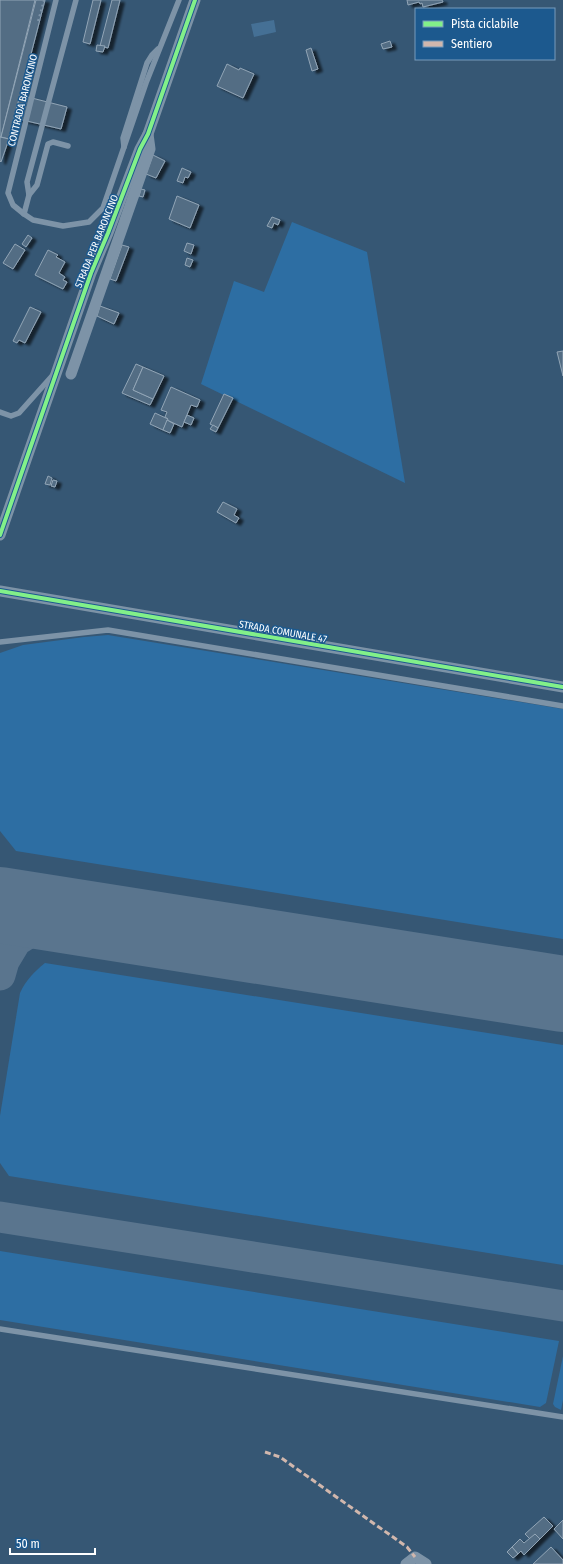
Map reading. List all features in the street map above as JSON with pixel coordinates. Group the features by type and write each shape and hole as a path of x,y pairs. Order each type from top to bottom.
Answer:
{"street":[{"name":"STRADA PER BARONCINO","path":"0,535 91,273 140,149 148,134 195,0"},
{"path":"71,374 150,150 148,134"},
{"name":"STRADA COMUNALE 47","path":"0,591 563,687"},
{"path":"406,1564 415,1557 426,1564"}],"lane":[{"name":"CONTRADA BARONCINO","path":"56,0 8,193 12,205 33,220 63,226 89,222 103,208 146,83 179,0"},
{"path":"24,214 29,195 27,182 76,0"},
{"path":"29,195 37,185 48,144 53,142 68,146"},
{"path":"0,412 11,416 19,413 57,370"},
{"path":"0,642 108,630 563,706"},
{"path":"0,1329 563,1417"}],"path":[{"path":"38,21 44,0"}],"shaded area":[{"path":"274,20 276,32 254,37 251,24"},
{"path":"292,222 367,252 405,483 201,384 234,281 264,292"},
{"path":"108,635 563,709 563,939 16,851 0,831 0,653 23,645"},
{"path":"45,963 563,1045 563,1265 9,1176 0,1163 0,1116 20,993 31,976"},
{"path":"0,1251 559,1341 546,1403 540,1407 0,1320"},
{"path":"563,1356 563,1400 561,1410 553,1404"}],"building":[{"path":"0,0 35,0 1,137 0,137"},
{"path":"36,0 45,0 9,139 1,137"},
{"path":"93,0 101,0 90,44 83,42"},
{"path":"112,0 120,0 108,48 100,46"},
{"path":"407,0 442,0 443,2 423,7 422,3 420,4 419,2 408,5"},
{"path":"390,41 392,47 383,49 381,44"},
{"path":"97,45 105,46 103,52 96,51"},
{"path":"311,48 318,69 312,71 306,50"},
{"path":"227,64 239,70 240,68 254,74 243,98 217,86"},
{"path":"20,95 67,107 61,129 14,118"},
{"path":"0,137 9,139 1,162 0,161"},
{"path":"153,155 165,161 156,178 146,174"},
{"path":"182,168 191,172 188,178 185,177 183,183 177,181"},
{"path":"141,189 145,190 143,197 139,196"},
{"path":"177,196 199,205 190,228 169,219"},
{"path":"272,217 280,220 278,225 274,223 272,228 267,226"},
{"path":"28,235 32,238 26,247 22,244"},
{"path":"187,243 194,245 191,254 184,251"},
{"path":"15,244 25,250 13,269 3,263"},
{"path":"122,245 129,247 116,281 110,279"},
{"path":"48,250 58,255 56,257 65,262 59,273 65,277 63,280 67,282 63,289 35,275"},
{"path":"187,258 193,260 190,267 185,265"},
{"path":"100,306 119,313 114,324 97,316"},
{"path":"30,307 41,312 25,343 19,340 17,343 13,341"},
{"path":"563,351 563,376 557,352"},
{"path":"136,364 143,367 133,390 153,399 150,405 122,393"},
{"path":"143,367 164,376 153,399 133,390"},
{"path":"171,387 200,400 197,407 191,405 182,427 167,420 168,419 165,417 167,412 161,410"},
{"path":"224,394 233,398 218,428 210,424"},
{"path":"155,413 168,419 163,430 150,424"},
{"path":"187,415 194,418 191,425 184,422"},
{"path":"167,420 174,424 170,433 163,430"},
{"path":"213,425 218,428 216,432 210,429"},
{"path":"48,476 52,478 50,485 45,484"},
{"path":"53,480 57,481 55,487 51,486"},
{"path":"223,502 237,509 234,515 239,518 236,523 217,512"},
{"path":"544,1517 553,1526 540,1539 535,1534 530,1539 525,1534"},
{"path":"563,1520 563,1539 554,1529"},
{"path":"535,1534 540,1539 524,1555 521,1551 518,1554 512,1547 520,1539 524,1543"},
{"path":"512,1547 518,1554 513,1558 507,1552"},
{"path":"551,1547 563,1560 563,1564 533,1564"}],"taxiway":[{"path":"0,975 4,961 16,941 38,927 61,923 104,921"},
{"path":"0,1217 563,1306"}],"runway":[{"path":"0,905 563,994"}],"marked path":[{"path":"265,1452 280,1457 407,1547 415,1557"}],"cycle path":[{"path":"0,535 91,273 140,149 148,134 195,0"},
{"path":"0,591 563,687"}]}
